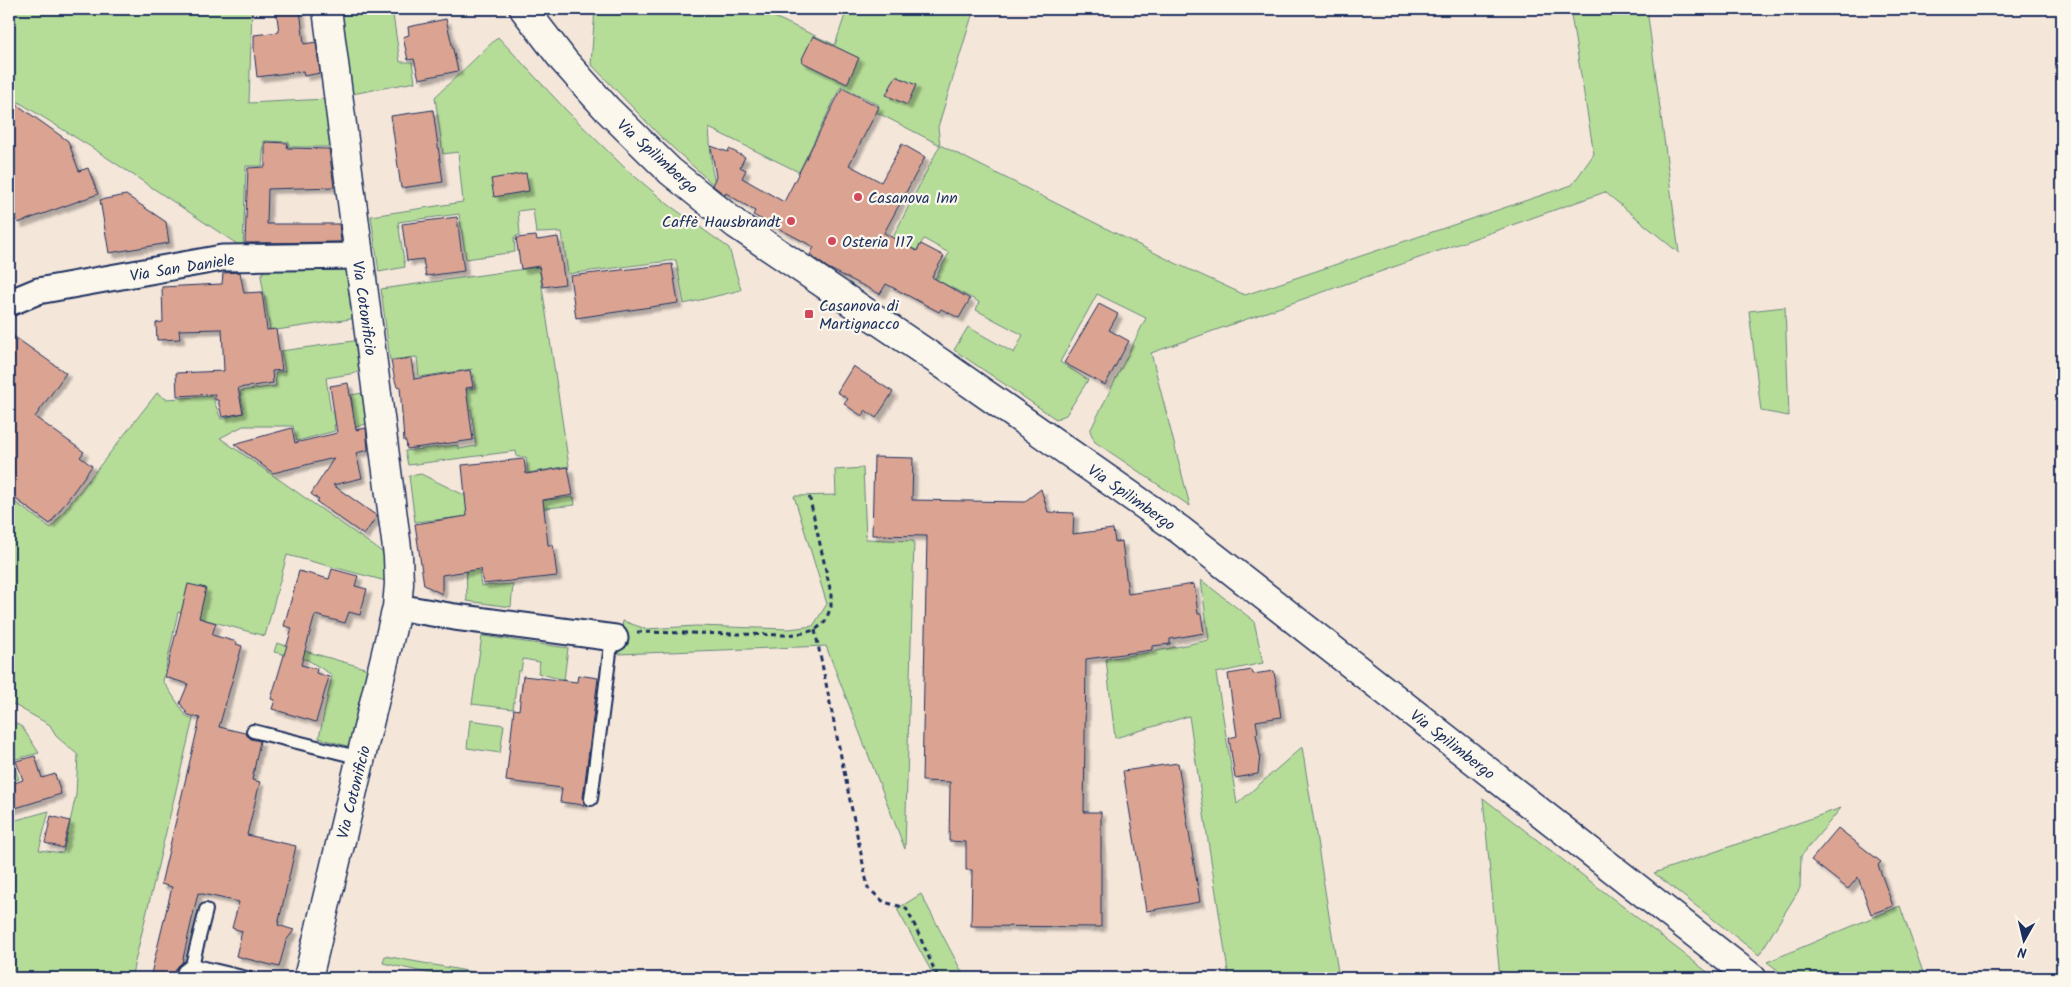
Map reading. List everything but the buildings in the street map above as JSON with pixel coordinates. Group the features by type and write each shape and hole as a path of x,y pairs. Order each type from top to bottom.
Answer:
{"main road":[{"name":"Via Cotonificio","path":"308,978 397,607 400,584 398,556 326,9"},
{"name":"Via Spilimbergo","path":"524,9 564,61 607,109 670,170 738,225 941,363 1180,530 1752,978"}],"street":[{"name":"Via San Daniele","path":"9,302 38,291 222,258 358,256"},
{"path":"397,607 455,617 614,637"}],"lane":[{"path":"590,799 614,637"},
{"path":"253,731 361,758"},
{"path":"182,978 184,970 192,965 206,910"},
{"path":"192,965 248,978"}],"path":[{"path":"614,637 628,632 787,635 815,630 825,622 831,607 831,593 810,496"},
{"path":"815,630 868,888 884,902 906,908 916,926 938,978"}],"green space":[{"path":"9,9 252,9 249,103 326,99 332,147 289,147 289,142 264,141 262,166 246,166 243,248 91,147 9,96"},
{"path":"341,9 402,9 393,15 400,62 412,62 415,82 352,94"},
{"path":"595,9 757,9 835,45 847,9 974,9 938,127 940,145 876,112 879,105 841,86 799,172 709,128 712,170 716,187 661,137 591,64"},
{"path":"1570,9 1647,9 1679,253 1605,192 1151,353 1190,506 1095,442 1090,431 1146,318 1097,294 1060,362 1088,380 1066,415 1056,419 954,350 968,327 1014,353 1023,335 976,310 979,302 935,279 949,253 924,239 913,255 890,243 940,145 1175,263 1245,295 1572,185 1594,154"},
{"path":"498,37 566,110 626,169 669,205 729,248 741,290 684,304 676,260 568,274 562,232 536,233 533,209 518,211 520,235 514,237 515,252 466,259 459,214 398,222 405,267 379,272 371,216 463,202 458,152 443,154 435,97"},
{"path":"350,265 357,318 270,331 261,276 266,268"},
{"path":"539,267 569,466 528,473 526,457 517,457 516,451 408,465 405,451 457,445 459,449 476,446 471,409 457,411 455,392 475,388 472,369 419,377 417,357 390,360 381,289"},
{"path":"1785,307 1789,416 1761,411 1749,311"},
{"path":"361,340 364,365 356,373 326,378 331,412 353,409 351,395 368,392 372,422 350,429 348,422 334,425 335,431 297,441 293,426 243,426 220,438 385,554 386,581 287,555 265,636 178,612 163,681 187,717 193,719 131,978 9,978 9,822 49,811 39,850 63,853 76,795 78,755 57,737 50,725 9,702 9,498 51,528 157,393 166,399 212,396 221,419 244,413 240,391 276,386 275,373 285,371 281,351"},
{"path":"863,468 866,539 914,541 905,849 826,646 618,654 623,621 646,629 696,626 789,629 813,626 827,604 794,496 836,495 835,470"},
{"path":"421,474 466,496 468,509 574,497 575,505 415,522 409,476"},
{"path":"471,517 481,586 513,584 511,607 467,601 465,518"},
{"path":"1201,580 1254,621 1263,663 1216,673 1237,804 1302,747 1339,978 1229,978 1189,716 1115,738 1106,659 1209,640"},
{"path":"482,636 568,648 564,680 538,673 540,662 523,659 521,671 518,671 513,709 472,704"},
{"path":"277,643 368,669 351,747 319,738 332,675 308,660 274,652"},
{"path":"470,720 504,725 500,753 467,748"},
{"path":"11,721 22,727 39,753 12,760 19,779 9,782 9,722"},
{"path":"1483,798 1715,978 1500,978"},
{"path":"1841,808 1801,856 1800,888 1759,955 1654,873"},
{"path":"921,894 965,978 935,978 897,909"},
{"path":"1900,906 1925,978 1788,978 1767,962"},
{"path":"385,956 505,978 450,978 383,963"}],"place":[{"name":"Casanova Inn","path":"858,197"},
{"name":"Caffė Hausbrandt","path":"791,221"},
{"name":"Osteria 117","path":"832,241"},
{"name":"Casanova di Martignacco","path":"809,314"}]}
